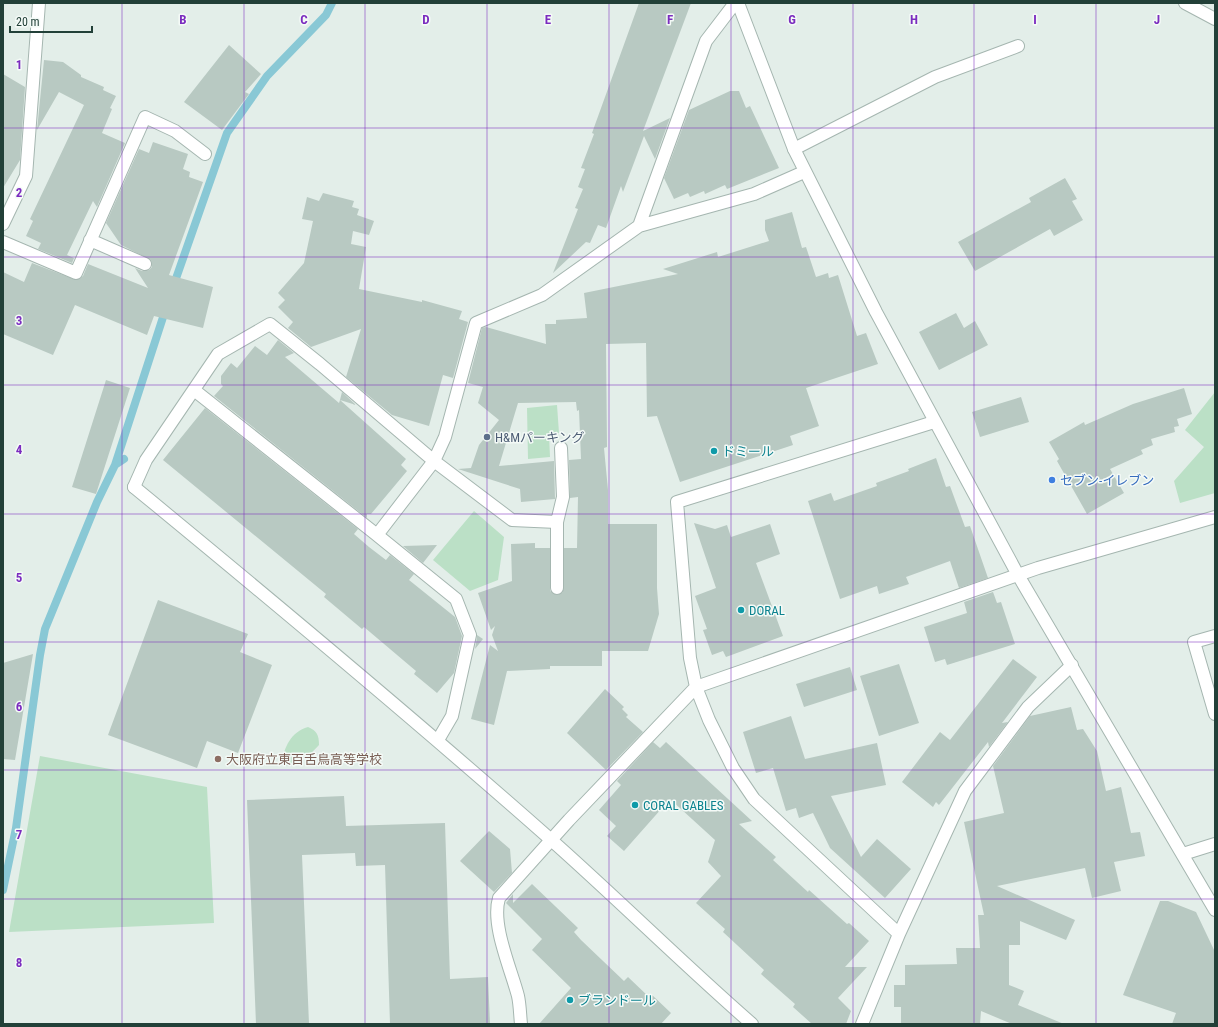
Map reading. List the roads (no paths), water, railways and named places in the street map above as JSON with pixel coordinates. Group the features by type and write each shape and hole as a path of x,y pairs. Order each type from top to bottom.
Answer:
{"street":[{"path":"3,224 26,176 39,3"},
{"path":"639,226 706,41 734,3"},
{"path":"738,3 804,172 934,422 1018,575 1215,910"},
{"path":"1185,3 1215,20"},
{"path":"794,149 935,77 1018,46"},
{"path":"3,242 76,273 145,117 175,131 205,154"},
{"path":"377,535 434,461 445,437 476,323 542,295 639,226 754,194 804,172"},
{"path":"90,240 145,264"},
{"path":"557,522 512,520 434,461 320,364 270,324 218,354 146,460 134,487 357,671 438,740 552,840 697,976 752,1024"},
{"path":"194,390 456,599 470,635 452,716 438,740"},
{"path":"899,934 754,799 733,768 709,720 696,687 690,658 677,502 934,422"},
{"path":"557,588 557,522 563,497 561,448"},
{"path":"521,1024 519,997 506,960 496,908 499,898 696,687 1018,575 1215,517"},
{"path":"1215,636 1194,642 1215,714"},
{"path":"862,1024 899,934 965,791 1028,707 1072,665"},
{"path":"1183,854 1215,844"}],"waterway":[{"path":"173,287 227,133 267,76 326,15 332,3"},
{"path":"115,465 166,308"},
{"path":"3,890 16,828 45,629 97,502 115,465 124,459"}],"place":[{"name":"H&Mパーキング","path":"487,437"},
{"name":"ドミール","path":"714,451"},
{"name":"セブン-イレブン","path":"1052,480"},
{"name":"DORAL","path":"741,610"},
{"name":"大阪府立東百舌鳥高等学校","path":"218,759"},
{"name":"CORAL GABLES","path":"635,805"},
{"name":"ブランドール","path":"570,1000"}]}
